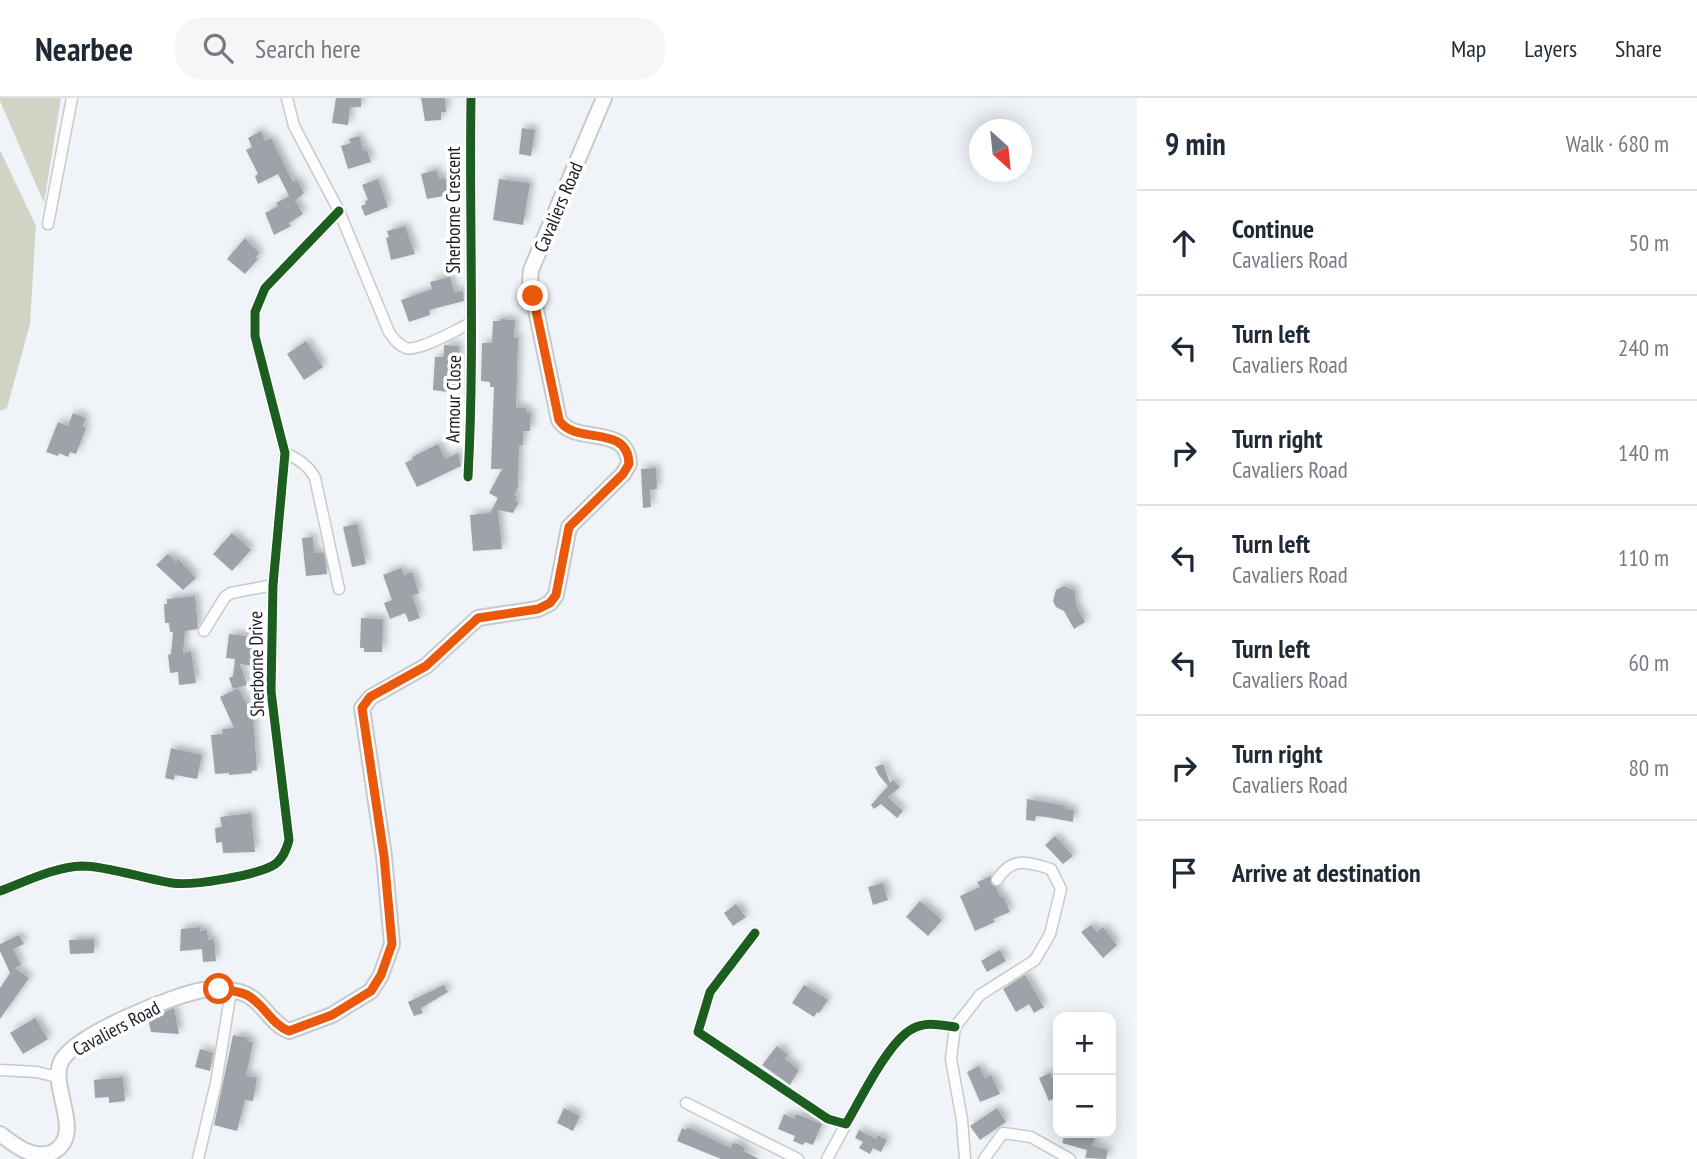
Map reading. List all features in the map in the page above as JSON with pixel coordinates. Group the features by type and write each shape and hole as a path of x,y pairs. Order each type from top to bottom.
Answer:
{"main road":[{"name":"Cavaliers Road","path":"0,1133 25,1153 45,1155 55,1152 62,1144 67,1127 67,1116 57,1077 61,1062 71,1048 148,1007 202,990 243,993 278,1027 289,1031 332,1015 371,991 381,975 392,944 384,856 362,708 370,697 426,666 478,618 538,609 550,603 556,595 569,527 623,474 629,464 626,451 615,440 567,429 559,420 530,281 531,270 604,98"}],"street":[{"path":"48,224 72,98"},
{"path":"287,98 294,125 339,211 389,332 398,344 409,349 419,347 471,323"},
{"name":"Sherborne Crescent","path":"471,98 471,323"},
{"name":"Sherborne Drive","path":"0,891 60,870 83,866 175,883 201,882 256,872 274,865 284,854 289,840 271,691 273,585 285,453 255,336 255,312 265,288 339,211"},
{"name":"Armour Close","path":"468,477 472,387 471,323"},
{"path":"285,453 311,470 315,478 339,589"},
{"path":"204,631 225,597 231,593 273,585"},
{"path":"965,1159 962,1120 951,1059 955,1027 980,995 1035,960 1051,934 1061,889 1051,869 1022,861 1004,869 997,880"},
{"path":"755,933 710,992 698,1032 828,1119 846,1124"},
{"path":"198,1159 216,1083 231,991"},
{"path":"827,1159 895,1043 912,1029 931,1023 955,1027"},
{"path":"0,1070 37,1072 57,1077"},
{"path":"686,1103 799,1159"},
{"path":"984,1159 1003,1133 1031,1137 1070,1159"}],"green space":[{"path":"0,98 61,98 44,203 0,101"},
{"path":"0,150 36,226 30,324 7,408 0,411"}],"building":[{"path":"336,98 361,98 361,107 350,107 348,125 332,123"},
{"path":"421,98 445,98 446,112 441,112 441,120 425,121"},
{"path":"522,128 535,130 531,156 519,154"},
{"path":"261,131 265,141 271,138 293,182 297,180 304,193 295,201 303,214 289,223 291,226 274,235 265,213 289,196 278,174 258,184 255,176 258,174 246,150 252,147 248,138"},
{"path":"359,136 371,162 348,169 341,146 351,143 349,139"},
{"path":"437,170 439,179 445,178 448,192 442,193 443,196 427,199 421,174"},
{"path":"378,179 388,207 365,216 361,206 368,200 362,185"},
{"path":"499,179 530,183 523,225 493,220"},
{"path":"405,226 415,254 391,260 387,231"},
{"path":"245,238 259,253 256,257 258,259 245,274 227,259"},
{"path":"450,277 454,292 463,291 464,301 429,310 430,315 409,322 401,300 432,289 430,282"},
{"path":"515,320 514,338 518,338 516,408 526,408 526,413 531,413 530,431 523,431 523,445 519,445 518,487 514,495 519,502 513,513 498,510 502,549 473,551 470,515 490,513 498,498 489,493 502,469 491,469 494,387 490,387 490,382 481,381 482,343 492,343 493,321"},
{"path":"306,341 323,367 304,380 287,354"},
{"path":"444,345 459,346 456,393 433,390 435,357 444,357"},
{"path":"73,413 86,418 83,426 86,428 76,454 70,452 68,457 46,452 58,422 68,426"},
{"path":"438,444 445,459 458,453 461,466 417,487 405,463"},
{"path":"656,468 657,489 650,490 651,507 643,508 641,469"},
{"path":"357,524 366,564 352,567 343,527"},
{"path":"232,533 251,550 232,571 213,554"},
{"path":"313,537 314,553 324,553 327,574 306,576 302,538"},
{"path":"168,554 176,562 178,559 196,578 183,590 156,565"},
{"path":"401,568 404,575 412,572 419,593 412,596 420,618 409,622 405,613 390,619 384,603 392,600 383,575"},
{"path":"1064,586 1075,591 1076,605 1085,622 1074,629 1064,611 1056,607 1053,601 1056,590"},
{"path":"195,596 198,627 185,631 183,653 191,651 196,683 179,685 178,672 170,673 168,655 171,654 173,632 170,632 169,623 165,623 164,604 167,604 167,599"},
{"path":"361,618 383,619 382,652 364,652 364,648 360,648"},
{"path":"229,634 255,637 252,666 240,664 247,685 233,689 229,678 233,676 235,659 226,658"},
{"path":"238,688 253,716 257,770 251,771 252,773 215,774 211,735 223,734 222,729 234,728 220,697"},
{"path":"171,748 202,755 197,779 175,775 174,780 165,778"},
{"path":"883,764 890,783 893,780 900,787 888,797 903,811 897,818 881,804 874,809 871,805 888,786 875,767"},
{"path":"1027,799 1074,810 1073,822 1036,816 1035,821 1026,820"},
{"path":"251,813 255,852 223,853 222,842 216,843 215,828 222,827 220,817"},
{"path":"1055,836 1073,856 1063,864 1045,845"},
{"path":"991,876 991,884 996,887 1000,897 1003,896 1010,912 975,931 960,896 980,887 977,882"},
{"path":"883,883 888,900 873,905 868,887"},
{"path":"920,901 942,920 928,936 906,917"},
{"path":"736,904 746,917 733,926 724,913"},
{"path":"1091,925 1097,932 1103,927 1117,945 1103,958 1081,932"},
{"path":"200,927 200,931 207,930 208,940 214,939 216,961 203,962 202,949 180,951 181,929"},
{"path":"19,935 24,944 13,949 21,965 15,968 29,978 0,1019 0,988 10,973 0,951 0,944"},
{"path":"94,939 94,953 70,954 69,940"},
{"path":"1000,950 1006,961 987,972 981,961"},
{"path":"1025,975 1044,1007 1034,1013 1029,1004 1016,1012 1003,989"},
{"path":"444,985 448,992 421,1008 423,1013 414,1016 408,1002"},
{"path":"804,985 828,1000 814,1017 792,1003"},
{"path":"174,1008 179,1034 151,1032 148,1018"},
{"path":"35,1018 48,1039 23,1054 10,1033"},
{"path":"233,1035 248,1038 247,1041 253,1042 246,1076 257,1078 253,1101 245,1100 237,1131 214,1125"},
{"path":"777,1046 788,1055 785,1059 799,1070 790,1085 762,1065"},
{"path":"200,1049 213,1053 210,1071 195,1067"},
{"path":"979,1066 985,1078 991,1075 1000,1094 980,1102 967,1072"},
{"path":"1050,1073 1053,1079 1053,1099 1049,1101 1039,1078"},
{"path":"123,1077 125,1101 109,1103 109,1097 95,1098 94,1080"},
{"path":"564,1108 580,1116 573,1131 557,1123"},
{"path":"997,1108 1006,1122 980,1140 970,1126"},
{"path":"784,1114 794,1119 796,1114 822,1124 813,1145 793,1141 795,1136 778,1129"},
{"path":"687,1127 730,1148 733,1143 738,1144 745,1148 744,1151 759,1159 721,1159 677,1141 682,1128 686,1130"},
{"path":"859,1130 876,1139 878,1135 887,1140 881,1152 873,1148 870,1154 859,1148 863,1142 855,1138"},
{"path":"1064,1138 1094,1138 1092,1146 1108,1150 1106,1159 1085,1158 1087,1150 1062,1143"}],"cycle path":[{"path":"468,477 471,382 471,98"},
{"path":"0,891 50,872 82,866 172,883 208,882 263,870 275,864 285,852 289,840 271,691 273,585 285,453 255,336 255,312 265,288 339,211"},
{"path":"755,933 710,992 698,1032 828,1119 846,1124 885,1058 912,1029 928,1024 955,1027"}],"route":[{"path":"219,989 243,993 265,1009 278,1027 289,1031 332,1015 371,991 381,975 392,944 384,856 362,708 370,697 426,666 478,618 538,609 550,603 556,595 569,527 623,474 629,464 629,457 622,444 567,429 559,420 533,296"}]}
